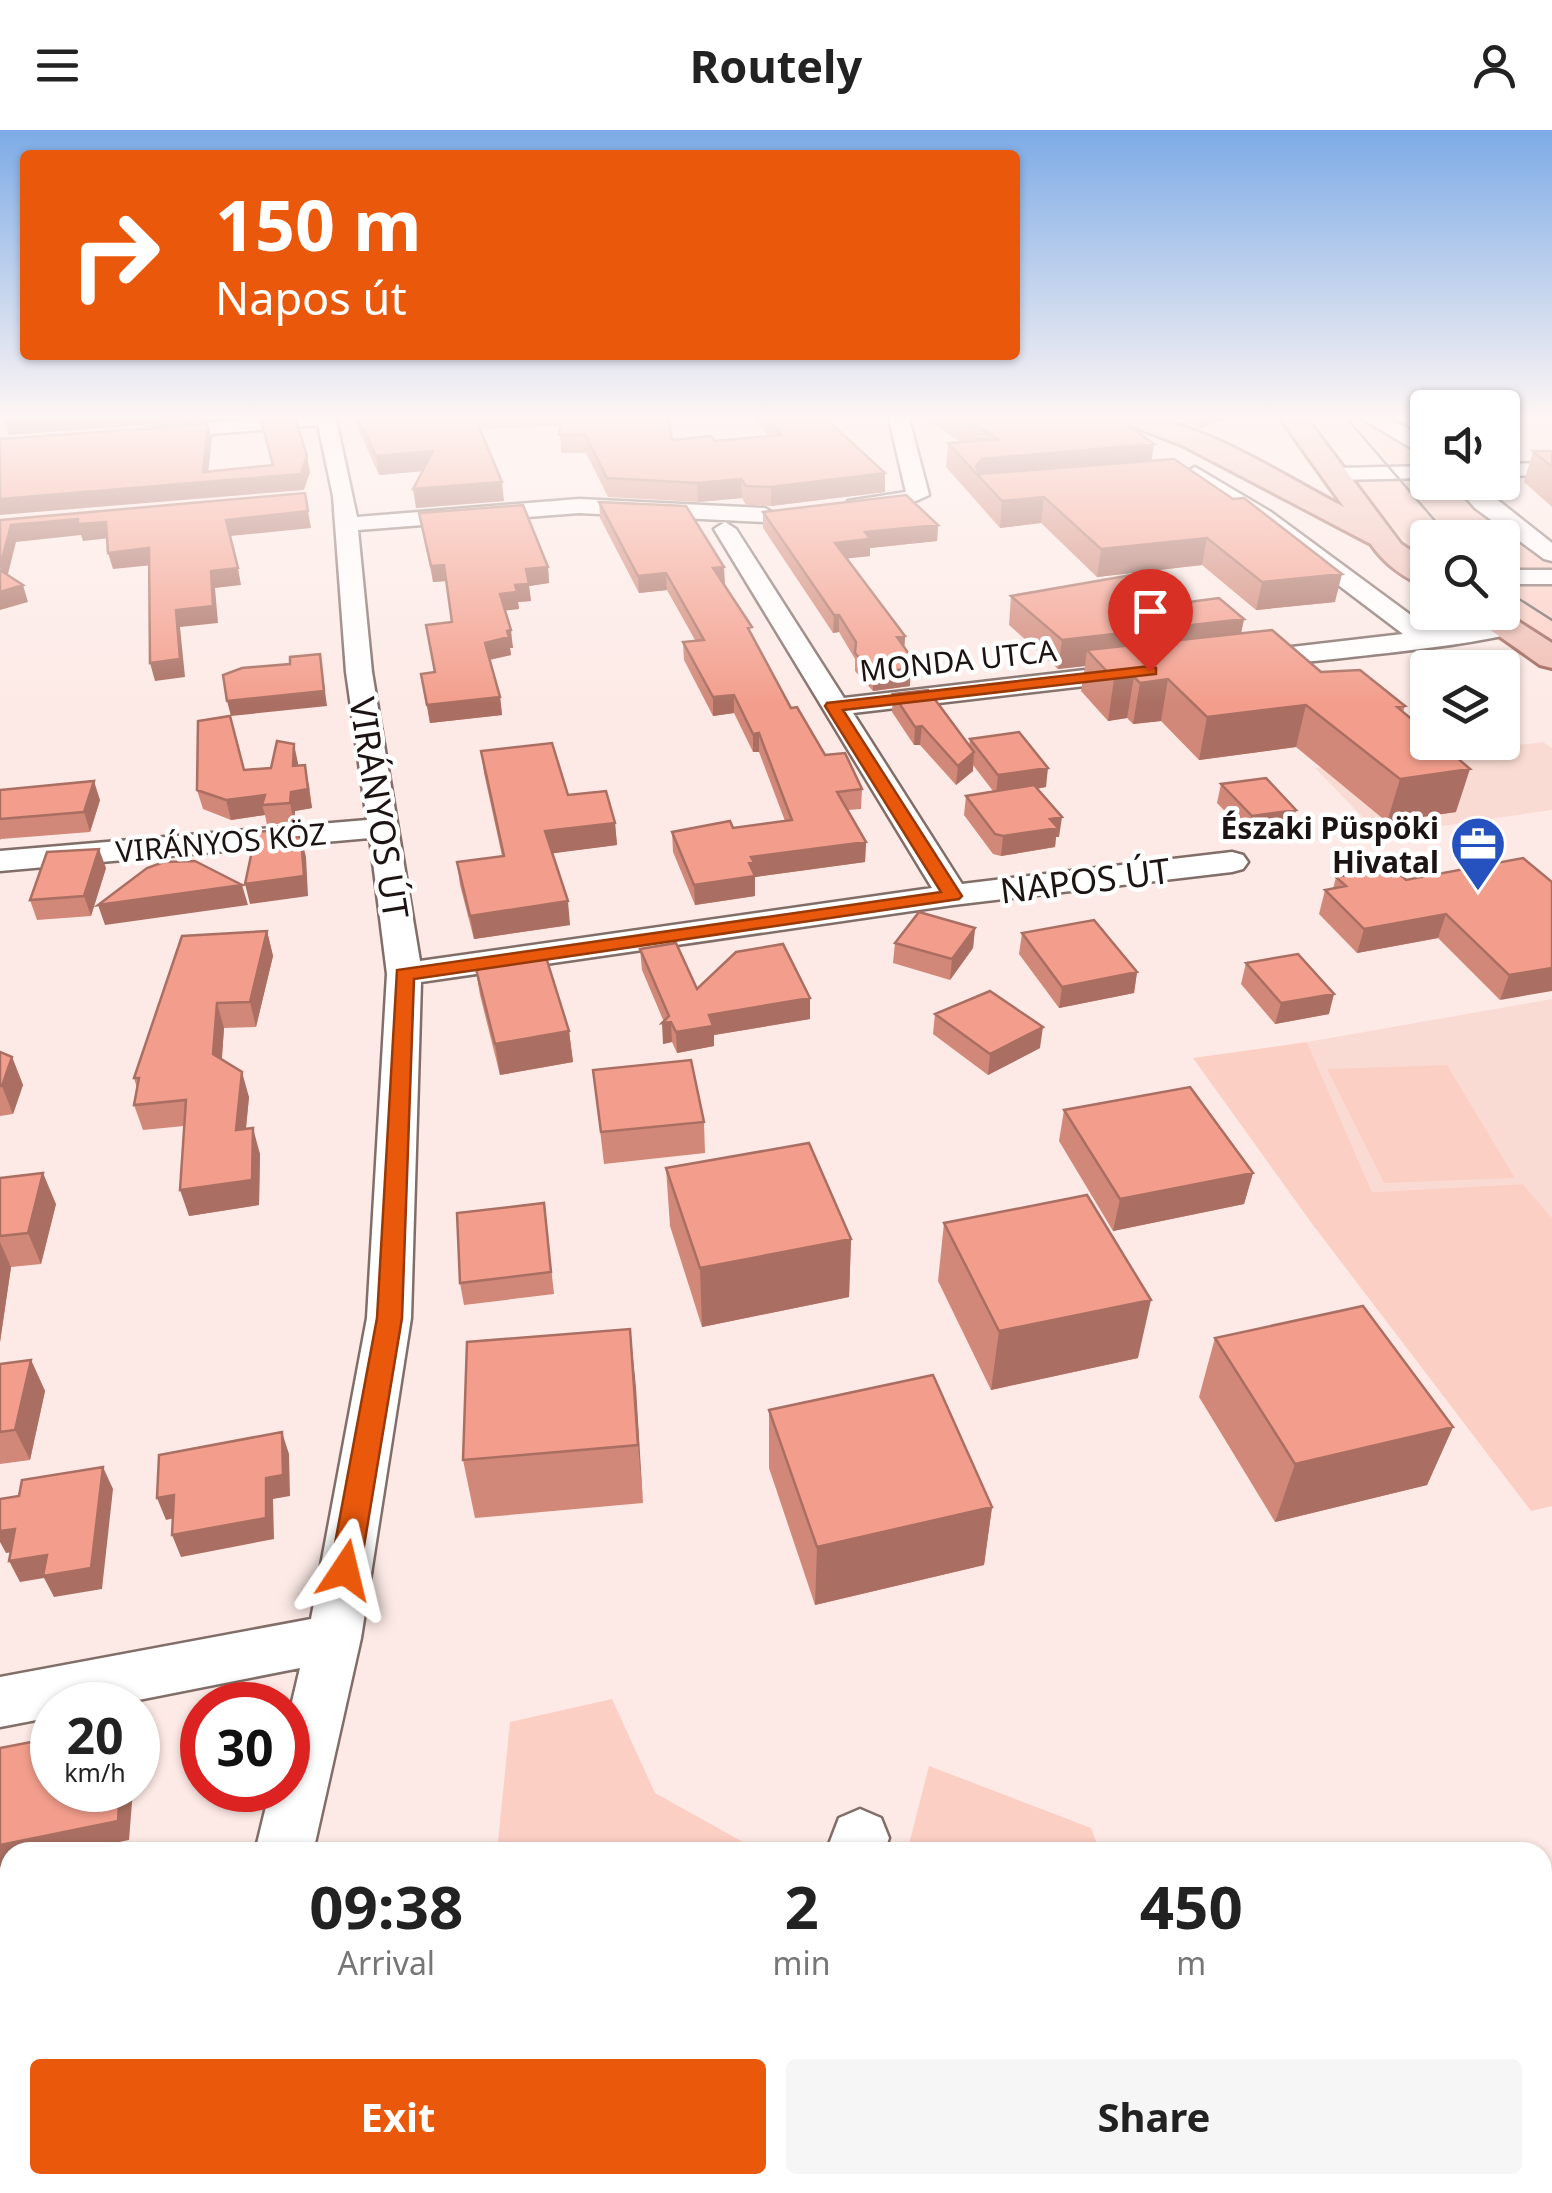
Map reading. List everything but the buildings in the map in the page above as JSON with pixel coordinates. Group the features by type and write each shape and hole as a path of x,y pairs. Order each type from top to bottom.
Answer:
{"main road":[{"path":"1333,511 1382,538"},
{"path":"1363,511 1390,550 1410,565"},
{"path":"1508,630 1552,658"}],"street":[{"name":"VIRÁNYOS ÚT","path":"286,1842 334,1638 390,1318 404,974 340,511"},
{"path":"651,511 774,514 747,518 725,528"},
{"path":"1252,511 1428,640"},
{"path":"1493,511 1552,554"},
{"path":"688,514 725,528 953,896"},
{"path":"1520,577 1552,577"},
{"path":"1230,662 1428,640 1463,630"},
{"name":"MONDA UTCA","path":"833,706 1170,669"},
{"name":"VIRÁNYOS KÖZ","path":"0,861 382,828"},
{"name":"NAPOS ÚT","path":"404,974 953,896 1232,862"},
{"path":"0,1702 334,1638"}],"shaded area":[{"path":"1381,511 1488,511 1499,520 1410,520 1410,548"},
{"path":"1520,537 1552,563 1552,643 1520,622"},
{"path":"1543,742 1552,748 1552,810 1380,835 1315,768 1410,757 1520,760 1520,745"},
{"path":"1552,999 1552,1218 1523,1184 1372,1192 1307,1042"},
{"path":"1307,1042 1372,1192 1523,1184 1552,1218 1552,1506 1531,1511 1313,1225 1193,1058"},
{"path":"1447,1065 1515,1178 1384,1183 1327,1069"},
{"path":"612,1699 655,1793 743,1842 498,1842 510,1722"},
{"path":"929,1766 1091,1828 1096,1842 910,1842"}],"tram line":[{"path":"1427,511 1434,520"},
{"path":"1520,600 1552,620"}],"place":[{"name":"Északi Püspöki Hivatal","path":"1478,893"}],"route":[{"path":"345,1570 390,1318 404,974 953,896 833,706 1150,671"}]}
